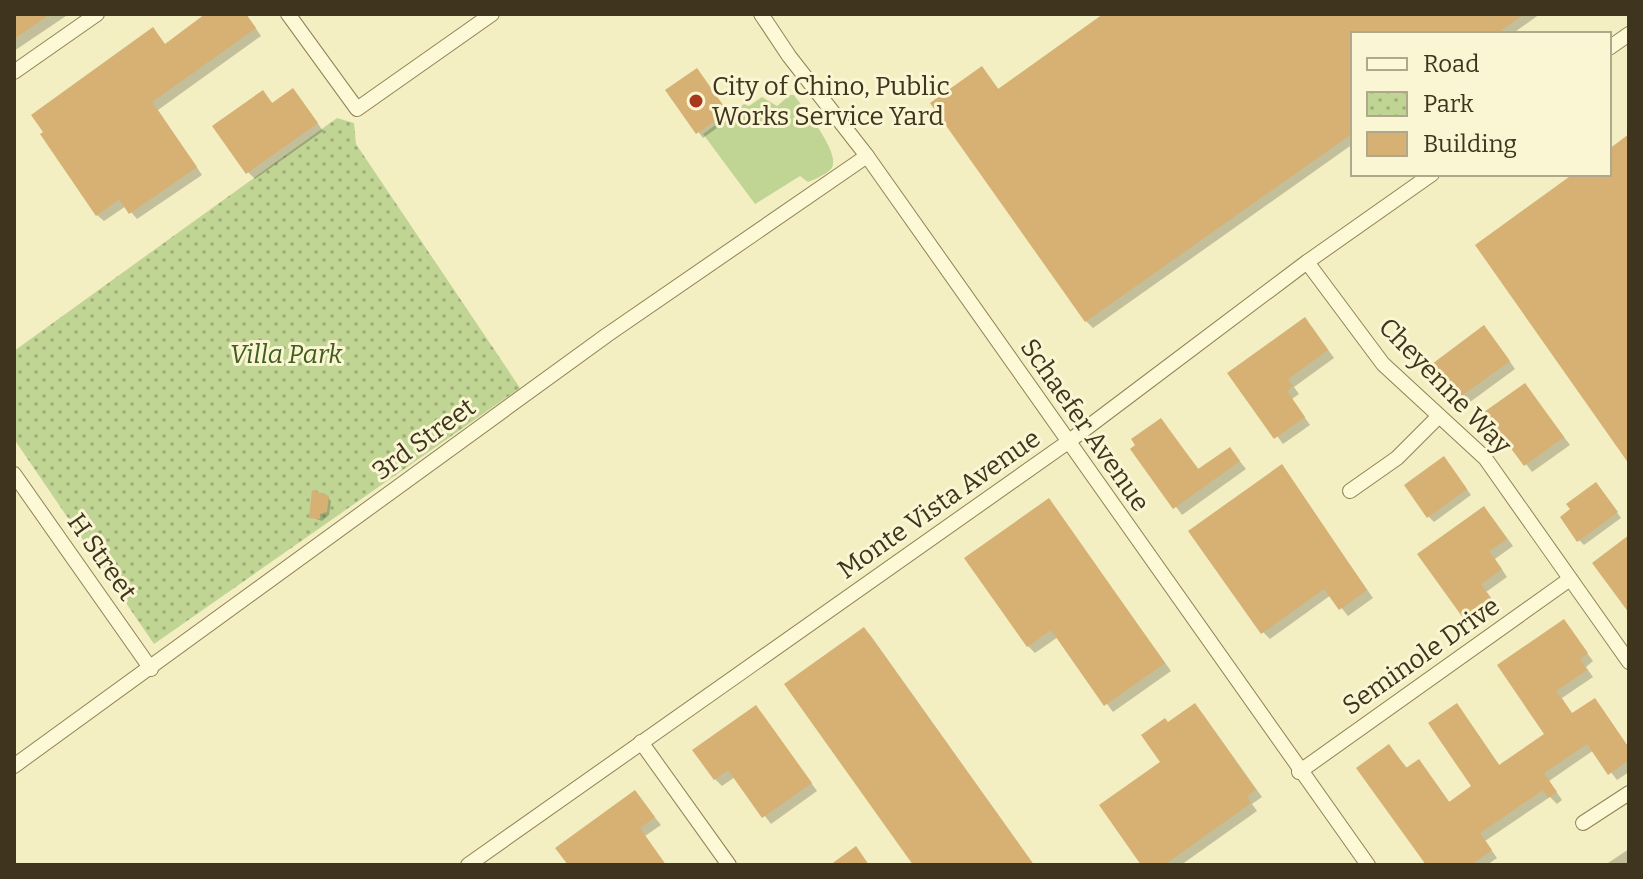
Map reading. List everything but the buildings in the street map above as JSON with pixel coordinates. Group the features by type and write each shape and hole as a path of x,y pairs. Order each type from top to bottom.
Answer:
{"street":[{"path":"14,72 97,14"},
{"path":"288,14 357,109 492,14"},
{"name":"Schaefer Avenue","path":"761,14 789,56 867,156 1299,772 1368,865"},
{"path":"1611,47 1629,34"},
{"name":"3rd Street","path":"14,766 607,335 867,156"},
{"name":"Monte Vista Avenue","path":"468,865 1068,442 1307,262 1429,176"},
{"name":"Cheyenne Way","path":"1307,262 1383,364 1485,458 1629,662"},
{"path":"1350,491 1397,458 1439,416"},
{"name":"H Street","path":"14,474 151,669"},
{"name":"Seminole Drive","path":"1299,772 1570,579"},
{"path":"641,742 729,865"},
{"path":"1583,823 1629,793"}],"green space":[{"path":"794,95 827,142 832,153 831,169 808,182 800,176 755,204 703,134 744,104 749,106 762,97 777,106"},
{"name":"Villa Park","path":"337,118 354,123 356,144 520,388 154,644 14,439 14,351"}],"place":[{"name":"City of Chino, Public Works Service Yard","path":"696,101"}]}
